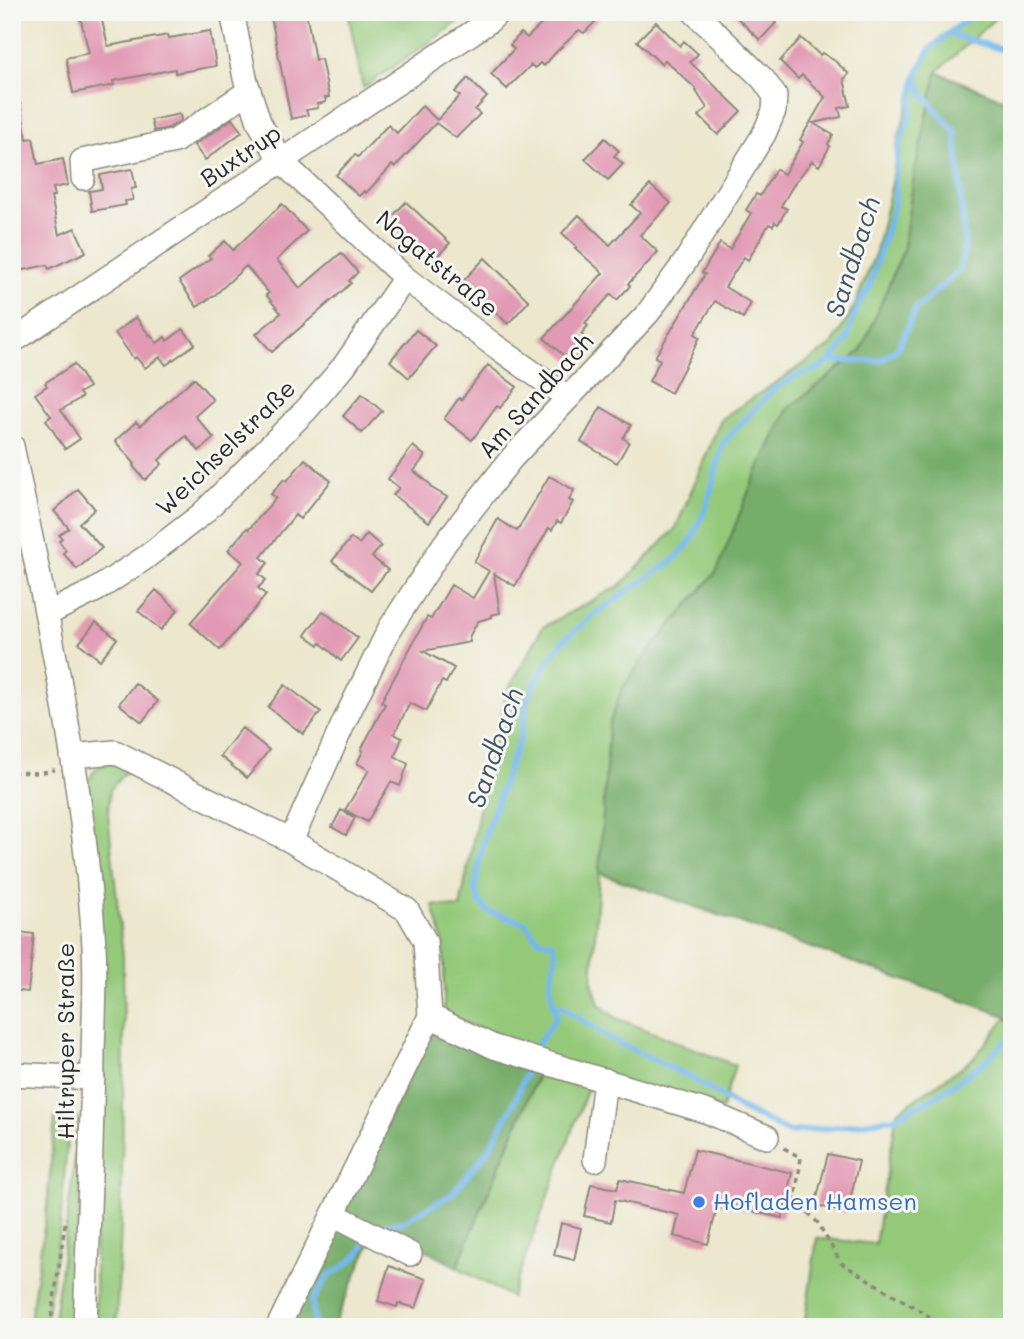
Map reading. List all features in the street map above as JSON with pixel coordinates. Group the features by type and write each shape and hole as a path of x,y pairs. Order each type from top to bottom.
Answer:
{"street":[{"name":"Nogatstraße","path":"232,12 258,122 281,161 405,278 568,397"},
{"name":"Buxtrup","path":"12,342 488,22 499,12"},
{"name":"Am Sandbach","path":"290,841 390,628 446,543 511,459 648,313 685,262 764,134 774,111 775,96 763,79 694,12"},
{"path":"83,178 82,161 175,141 249,90"},
{"name":"Weichselstraße","path":"47,614 96,590 145,558 202,514 307,409 344,366 405,278"},
{"name":"Hiltruper Straße","path":"12,446 47,614 66,763 86,853 93,932 93,1078 85,1327"},
{"path":"66,763 115,752 290,841 407,910 425,941 430,1016 278,1327"},
{"path":"430,1016 495,1046 708,1112 767,1137"},
{"path":"12,1074 93,1078"},
{"path":"595,1160 605,1080"},
{"path":"333,1214 410,1254"}],"path":[{"path":"12,772 37,773 66,763"},
{"path":"767,1137 801,1158 795,1199 817,1223 841,1263 947,1327"},
{"path":"50,1327 66,1211"}],"green space":[{"path":"348,12 473,12 363,88"},
{"path":"975,12 1002,12 937,72 915,170 903,251 861,351 788,409 753,481 717,571 646,655 622,689 609,725 592,982 599,1004 616,1018 735,1065 722,1109 589,1085 511,1297 457,1267 545,1059 444,1013 444,945 433,905 460,908 484,784 507,692 543,627 621,585 676,528 721,419 832,345 855,305 876,251 892,183 898,140 915,81 930,48"},
{"path":"937,72 1012,103 1012,1027 1006,1016 599,873 609,725 622,689 646,655 717,571 753,481 788,409 861,351 903,251 915,170"},
{"path":"117,760 167,790 125,772 110,790 108,815 123,957 121,1228 116,1327 96,1327 87,783 96,768"},
{"path":"1007,1016 1012,1027 1012,1327 804,1327 817,1238 875,1244 897,1112 974,1058"},
{"path":"432,1030 490,1056 539,1071 457,1267 379,1223 333,1327 288,1327"},
{"path":"78,1115 82,1133 76,1327 53,1327 73,1174"},
{"path":"55,1117 65,1123 68,1131 60,1230 45,1327 29,1327 47,1207"}],"building":[{"path":"79,12 100,12 108,46 168,35 169,38 210,31 216,66 175,73 175,69 113,81 114,85 73,93 66,58 89,53"},
{"path":"306,12 315,60 321,59 329,97 325,98 326,102 317,104 318,108 306,110 308,115 291,119 271,17"},
{"path":"554,12 605,12 584,33 579,30 544,66 540,63 535,68 531,65 507,89 491,74 514,49 510,45 521,33 527,38"},
{"path":"731,12 764,12 776,23 760,40"},
{"path":"656,22 680,46 684,41 698,54 690,62 741,111 718,135 699,116 707,108 697,90 665,60 661,64 637,41"},
{"path":"801,38 820,55 822,53 835,61 849,74 844,79 850,106 839,108 841,117 813,123 833,135 828,144 830,146 819,166 812,161 794,184 781,206 787,209 778,224 769,224 748,260 744,257 725,287 751,303 743,318 715,301 695,334 700,337 671,393 649,381 660,360 655,357 705,274 702,273 720,243 730,249 751,213 746,210 756,194 760,196 776,169 784,174 825,97 802,75 798,79 780,61"},
{"path":"468,78 487,97 475,110 480,114 456,138 436,123 395,167 392,165 366,193 364,191 359,196 336,175 355,155 358,157 388,125 397,133 422,106 437,120 460,96 455,92"},
{"path":"20,103 27,139 33,138 38,164 63,159 68,185 53,188 55,196 51,196 59,235 75,228 86,252 49,269 47,265 19,271 12,240 12,230 17,229 12,206 12,104"},
{"path":"180,114 181,120 169,128 154,131 151,120"},
{"path":"232,119 242,132 205,160 194,145"},
{"path":"605,138 619,151 614,156 623,164 608,180 585,159"},
{"path":"132,169 136,188 131,189 133,200 125,201 126,205 92,211 89,191 102,189 100,175"},
{"path":"650,185 671,203 640,235 658,252 617,300 611,294 585,323 588,326 581,334 590,342 571,362 544,338 603,273 562,233 579,215 610,245 640,213 631,205"},
{"path":"406,202 450,243 432,262 388,221"},
{"path":"282,204 307,231 277,260 300,288 341,253 358,272 349,281 351,283 272,352 256,334 281,313 266,295 269,293 246,266 216,294 197,307 179,281 211,258 208,256 225,241 233,250"},
{"path":"485,258 529,301 508,324 463,281"},
{"path":"136,317 157,343 165,337 167,341 183,329 195,344 166,365 160,357 145,368 136,357 134,359 115,333"},
{"path":"416,330 436,346 409,378 390,361"},
{"path":"74,364 89,387 79,393 82,397 61,410 80,439 65,449 46,420 51,416 35,394 47,386 45,383"},
{"path":"488,365 517,387 500,408 497,406 472,440 444,419"},
{"path":"194,378 213,400 195,416 214,438 199,451 186,436 159,460 162,464 145,480 115,441 136,422 140,426"},
{"path":"362,394 382,411 362,433 343,416"},
{"path":"601,407 631,425 623,438 629,442 617,463 581,442"},
{"path":"413,446 425,456 414,471 431,485 430,487 447,497 429,522 393,495 399,488 388,479"},
{"path":"305,459 331,481 300,519 295,515 261,557 268,563 259,574 266,580 258,588 266,595 220,650 190,623 243,562 228,550 276,498 271,494 284,479 287,481"},
{"path":"549,476 574,490 569,500 573,502 561,523 557,521 552,530 549,528 515,586 494,574 500,613 478,621 469,637 470,642 423,651 454,668 446,683 442,681 426,711 410,703 394,734 402,738 395,756 408,764 400,786 391,782 367,822 345,810 369,770 357,763 385,704 381,702 427,617 431,619 451,585 473,598 489,571 474,562 498,519 517,531"},
{"path":"78,489 95,509 79,523 102,548 77,569 63,553 66,550 59,541 62,538 59,535 69,528 54,511"},
{"path":"367,534 381,546 372,557 388,570 371,591 332,561 351,538 359,544"},
{"path":"156,590 178,610 161,630 138,611"},
{"path":"323,611 358,638 341,661 321,643 319,645 305,635"},
{"path":"96,622 117,639 100,660 79,643"},
{"path":"135,683 158,701 142,722 119,704"},
{"path":"285,685 321,712 303,734 268,707"},
{"path":"242,728 269,750 247,778 220,756"},
{"path":"341,810 355,818 346,835 332,827"},
{"path":"12,931 34,934 28,992 12,990"},
{"path":"695,1150 792,1173 782,1218 718,1204 708,1244 674,1236 679,1215 615,1200 611,1222 584,1216 591,1184 617,1189 620,1179 684,1193"},
{"path":"828,1154 859,1161 847,1213 815,1205"},
{"path":"561,1223 581,1228 574,1260 554,1255"},
{"path":"389,1266 426,1279 416,1308 398,1303 397,1307 378,1301"}],"waterway":[{"name":"Sandbach","path":"533,1051 557,1016 551,991 556,959 553,943 539,940 524,922 488,912 479,901 475,890 488,826 520,739 528,697 546,664 564,640 599,611 674,560 691,541 707,505 723,444 734,431 773,390 798,375 818,369 830,361 846,342 858,305 869,288 894,205 898,148 910,115 916,77 930,49 980,12"},
{"name":"Sandbach","path":"948,34 1012,52"},
{"name":"Sandbach","path":"830,361 880,361 898,348 916,308 958,272 965,247 956,133 923,94 917,79"},
{"path":"554,1006 561,1006 612,1040 690,1077 738,1107 789,1132 894,1118 940,1094 986,1061 1012,1035"},
{"name":"Sandbach","path":"374,1228 402,1222 452,1194 489,1149 513,1105 526,1073"},
{"name":"Sandbach","path":"315,1327 312,1302 328,1276 358,1255 367,1240"}],"place":[{"name":"Hofladen Hamsen","path":"699,1202"}]}
